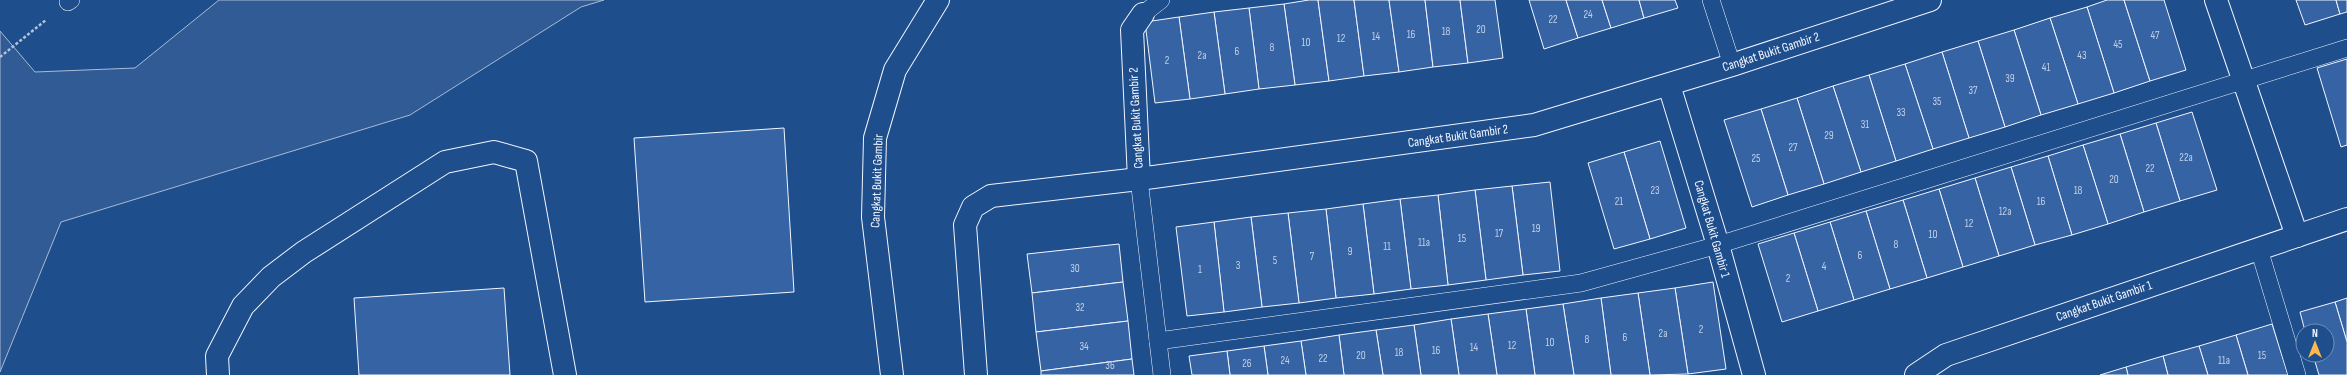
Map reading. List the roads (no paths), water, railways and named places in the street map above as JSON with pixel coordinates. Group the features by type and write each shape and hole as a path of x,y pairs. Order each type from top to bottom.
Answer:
{"street":[{"name":"Cangkat Bukit Gambir","path":"892,375 873,217 876,138 895,70 938,0"},
{"name":"Cangkat Bukit Gambir 2","path":"1143,14 1132,30 1139,179 1534,125 1732,65 1930,0"},
{"path":"2216,0 2297,236"},
{"name":"Cangkat Bukit Gambir 1","path":"1669,84 1718,245 1754,375"},
{"path":"218,375 217,356 243,306 270,277 304,252 444,162 494,152 526,161 565,375"},
{"path":"976,375 965,225 973,208 991,196 1139,179"},
{"name":"Cangkat Bukit Gambir 1","path":"1916,375 1946,354 2347,219"}],"lane":[{"path":"1143,14 1161,0"},
{"path":"1711,0 1732,65"},
{"path":"1158,341 1581,283 1718,245 2347,48"},
{"path":"1139,179 1162,375"},
{"path":"2259,249 2297,375"}]}
